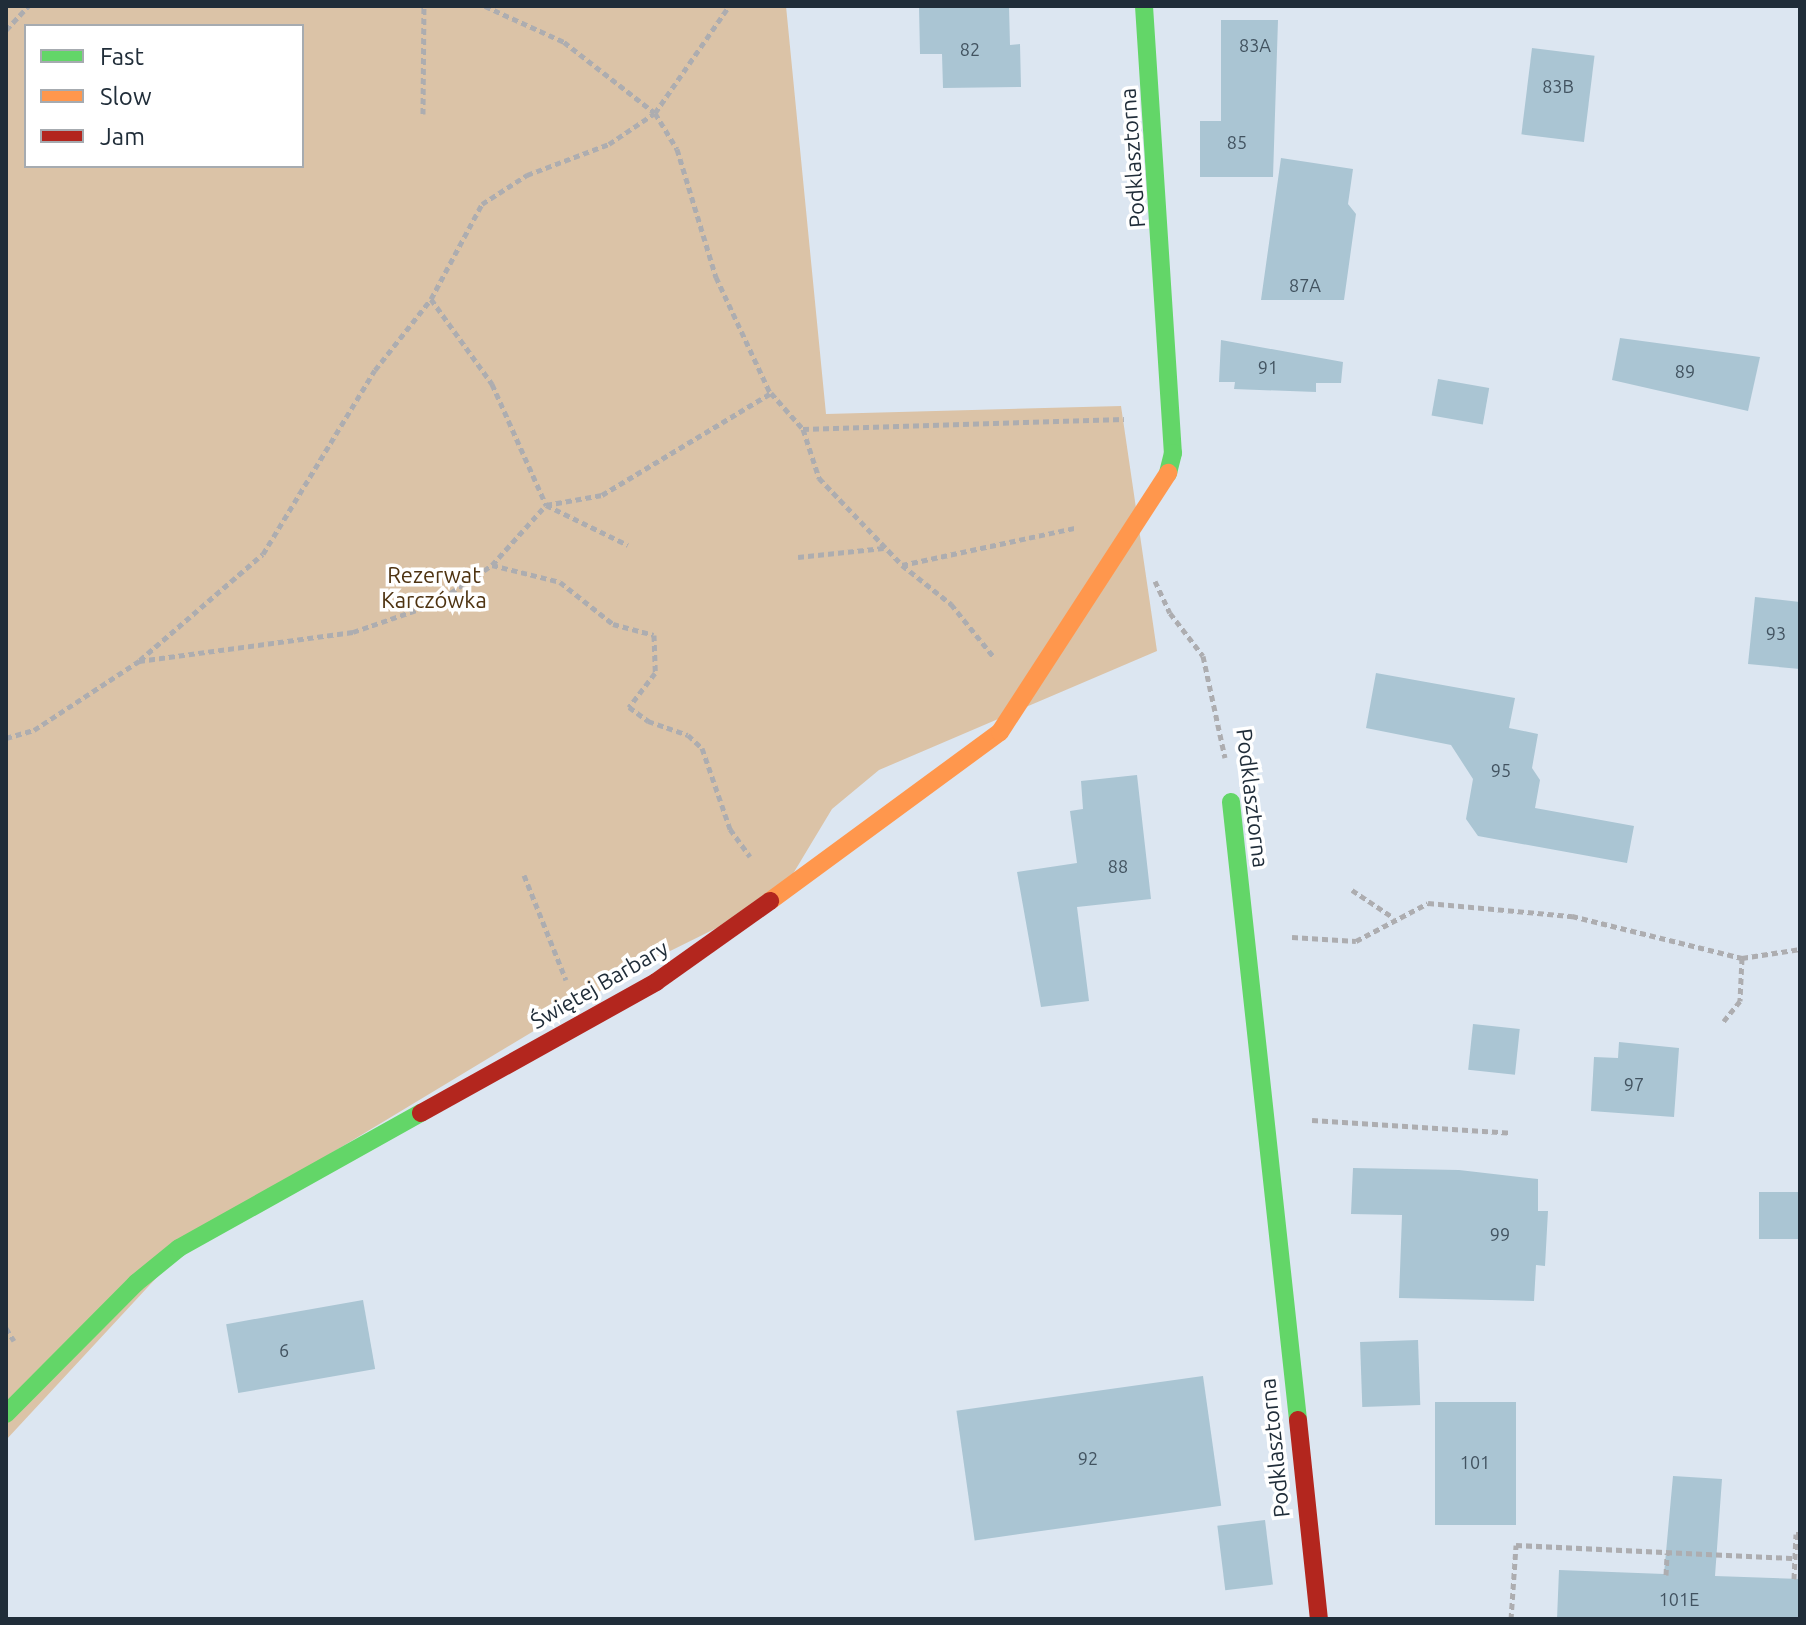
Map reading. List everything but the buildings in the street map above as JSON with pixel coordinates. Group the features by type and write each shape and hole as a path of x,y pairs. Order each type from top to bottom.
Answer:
{"street":[{"name":"Podklasztorna","path":"1143,513 1166,479 1174,421 1144,6"},
{"name":"Świętej Barbary","path":"6,1414 126,1293 179,1248 656,982 978,753 1000,732 1143,513"},
{"name":"Podklasztorna","path":"1231,802 1319,1619"}],"path":[{"path":"6,30 28,6"},
{"path":"423,114 424,6"},
{"path":"485,6 564,42 655,113 677,149 716,277 771,393 803,429 819,478 902,565 951,604 1024,694"},
{"path":"6,738 34,730 139,661 263,554 375,370 431,299 482,204 527,175 609,144 655,113 729,6"},
{"path":"431,299 498,395 546,505 628,545"},
{"path":"139,661 353,632 434,604 492,565 546,505 602,495 771,393"},
{"path":"803,429 1099,417 1174,421"},
{"name":"Podklasztorna","path":"1143,513 1150,569 1170,613 1203,656 1222,734 1231,802"},
{"path":"902,565 1083,526"},
{"path":"798,557 885,548"},
{"path":"492,565 560,582 613,624 654,635 655,673 629,707 648,721 688,735 702,748 730,829 779,897"},
{"path":"524,875 583,1022"},
{"path":"1352,890 1394,918"},
{"path":"1312,939 1356,941 1394,918 1428,903 1572,916 1742,958 1800,949"},
{"path":"1724,1021 1740,1001 1742,958"},
{"path":"1264,1119 1511,1133"},
{"path":"1794,1579 1796,1534 1800,1534"},
{"path":"1511,1619 1516,1545 1795,1558"},
{"path":"1666,1575 1667,1553"}],"green space":[{"name":"Rezerwat Karczówka","path":"6,6 786,6 826,414 1121,406 1157,651 879,770 832,809 779,897 650,961 197,1234 6,1440"}],"traffic: fast":[{"path":"1144,6 1173,453 1168,473"},
{"path":"1231,802 1298,1420"},
{"path":"6,1414 136,1283 179,1248 421,1113"}],"traffic: slow":[{"path":"770,901 1000,732 1168,473"}],"traffic: jam":[{"path":"421,1113 656,982 770,901"},
{"path":"1298,1420 1319,1619"}]}
